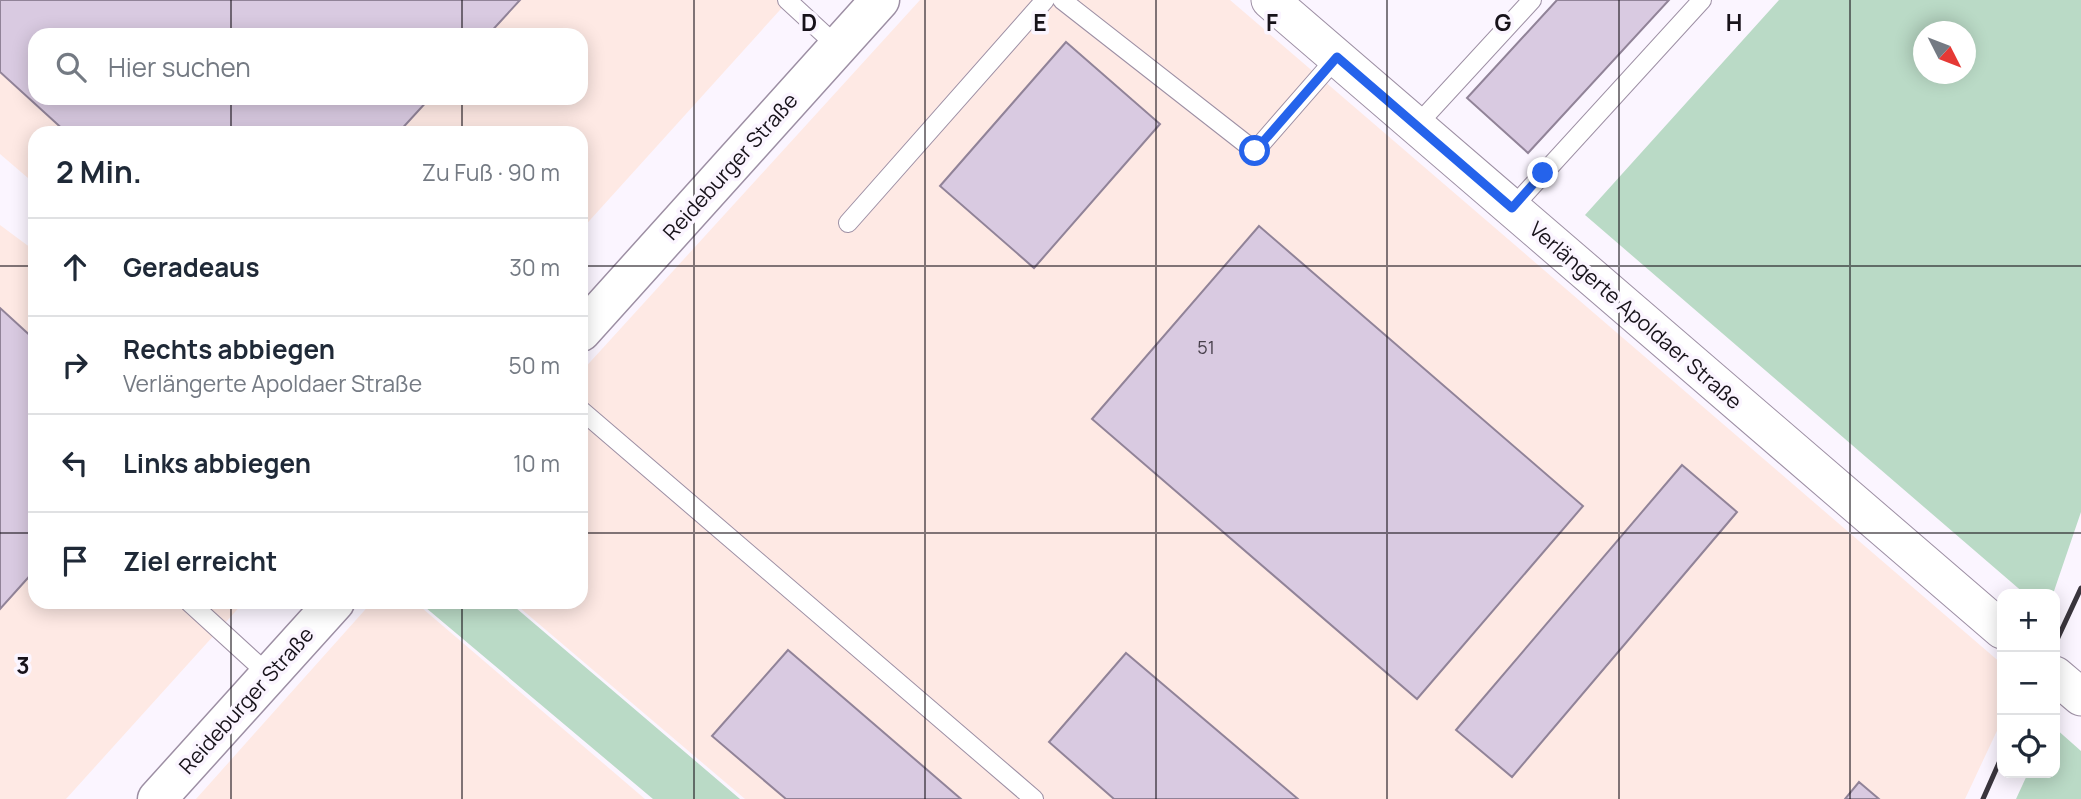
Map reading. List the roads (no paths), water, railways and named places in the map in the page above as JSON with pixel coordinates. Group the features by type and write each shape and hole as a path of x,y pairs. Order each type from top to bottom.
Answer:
{"street":[{"name":"Reideburger Straße","path":"588,324 880,0"},
{"name":"Verlängerte Apoldaer Straße","path":"1270,0 1997,626"},
{"name":"Reideburger Straße","path":"157,799 329,609"},
{"path":"2060,679 2081,697"}],"lane":[{"path":"787,0 838,47"},
{"path":"848,223 1045,0"},
{"path":"1062,0 1255,151 1337,57"},
{"path":"1417,125 1532,0"},
{"path":"1512,208 1702,0"},
{"path":"588,416 1034,799"},
{"path":"197,609 269,675"}],"railway":[{"path":"2060,633 2081,588"},
{"path":"1983,799 1997,767"}]}
